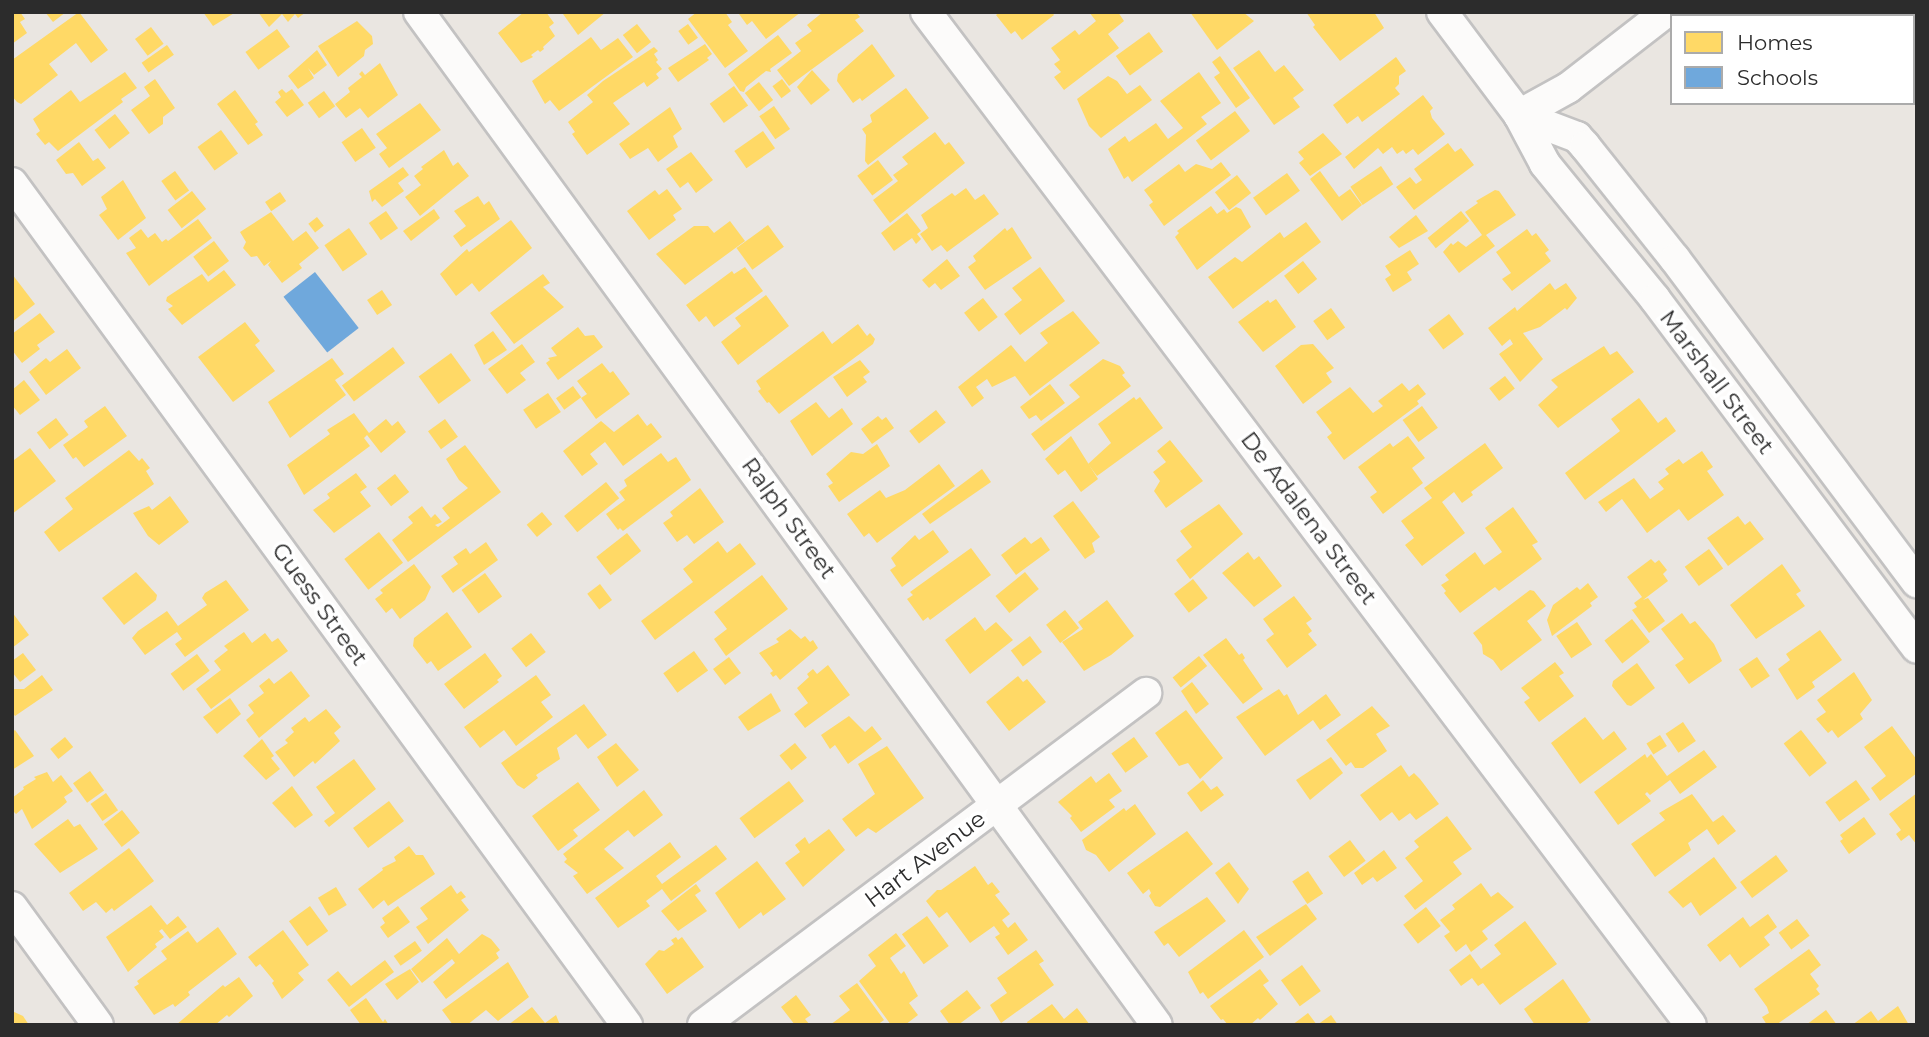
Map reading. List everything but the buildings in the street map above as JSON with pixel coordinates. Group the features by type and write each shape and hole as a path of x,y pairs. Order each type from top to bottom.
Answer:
{"street":[{"name":"Ralph Street","path":"419,12 1157,1025"},
{"name":"De Adalena Street","path":"926,12 1690,1025"},
{"name":"Marshall Street","path":"1442,12 1519,115 1545,164 1655,299 1917,648"},
{"path":"1519,115 1568,89 1666,12"},
{"name":"Marshall Street","path":"1519,115 1577,137 1585,146 1675,259 1917,582"},
{"name":"Guess Street","path":"12,183 627,1025"},
{"name":"Hart Avenue","path":"704,1025 1146,693"},
{"path":"12,907 99,1025"}]}
